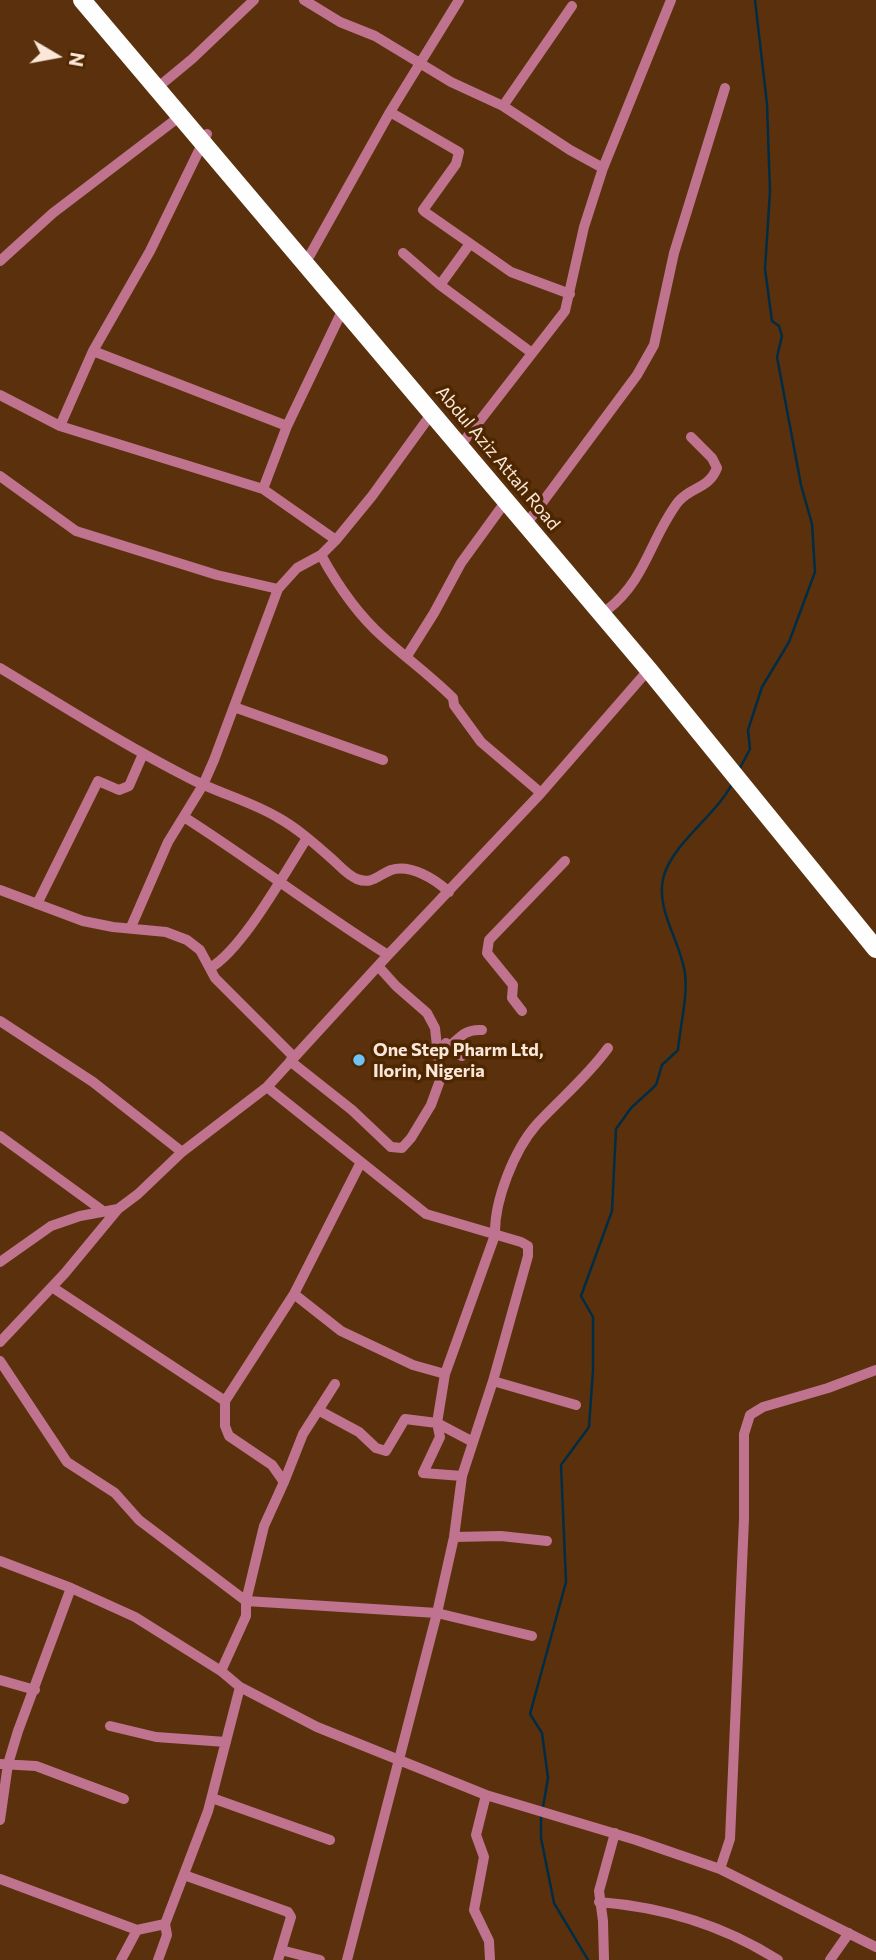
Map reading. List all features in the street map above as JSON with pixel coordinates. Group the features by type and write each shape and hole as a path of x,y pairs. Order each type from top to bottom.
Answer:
{"highway":[{"name":"Abdul Aziz Attah Road","path":"82,0 179,117 205,138 310,256 346,306 432,413 651,667"},
{"name":"Abdul Aziz Attah Road","path":"90,0 163,83 205,138 346,306 607,610 876,949"},
{"name":"Abdul Aziz Attah Road","path":"738,774 876,932"}],"street":[{"path":"163,83 254,0"},
{"path":"304,0 340,22 375,36 452,82 503,106 569,150 603,168"},
{"path":"310,256 419,62 459,0"},
{"path":"464,441 565,311 584,227 603,168 671,0"},
{"path":"503,106 572,6"},
{"path":"530,519 637,375 654,345 674,253 725,88"},
{"path":"390,112 459,152 456,164 423,210 511,272 570,294"},
{"path":"0,261 53,213 179,117"},
{"path":"60,426 93,351 150,251 205,138"},
{"path":"439,285 470,245"},
{"path":"403,253 439,285 532,353"},
{"path":"263,489 288,426 346,306"},
{"path":"93,351 288,426"},
{"path":"0,395 60,426 263,489 336,540"},
{"path":"131,927 168,842 203,785 278,589 297,568 321,555 336,540 372,496 432,413"},
{"path":"607,610 632,586 681,499 687,493 703,487 714,475 717,468 712,458 691,437"},
{"path":"0,476 76,531 217,575 278,589"},
{"path":"407,656 461,562 506,501"},
{"path":"321,555 337,585 353,605 383,637 453,698 454,705 481,742 541,793"},
{"path":"0,1342 118,1209 138,1194 182,1152 267,1087 541,793 651,667"},
{"path":"0,668 143,754 203,785 274,814 360,881 371,881 388,871 403,870 438,881 449,892"},
{"path":"234,707 383,760"},
{"path":"37,904 92,790 99,781 119,790 130,786 143,754"},
{"path":"184,817 388,955"},
{"path":"210,968 238,942 307,838"},
{"path":"522,1011 512,998 513,985 487,953 487,946 489,940 565,861"},
{"path":"0,890 83,921 166,932 187,940 200,950 215,978 292,1059 391,1147 402,1147 411,1138 431,1105 443,1072 435,1028 427,1013 377,966"},
{"path":"0,1021 93,1082 182,1152"},
{"path":"450,1046 464,1032 482,1030"},
{"path":"437,1037 463,1056"},
{"path":"462,1476 423,1473 440,1437 437,1423 444,1374 495,1235 503,1187 535,1126 588,1075 608,1048"},
{"path":"267,1087 426,1214 528,1246 528,1256 493,1381 462,1476 454,1537 437,1613 347,1960"},
{"path":"0,1136 103,1211"},
{"path":"284,1482 272,1465 229,1436 225,1426 225,1401 294,1294 360,1162"},
{"path":"0,1262 51,1226 118,1209"},
{"path":"51,1287 225,1401"},
{"path":"294,1294 341,1331 413,1365 444,1374"},
{"path":"0,1361 67,1462 114,1493 139,1520 246,1601 437,1613 532,1636"},
{"path":"720,1869 730,1839 744,1518 744,1434 750,1415 763,1407 828,1388 876,1370"},
{"path":"493,1381 576,1405"},
{"path":"221,1671 246,1616 246,1601 264,1526 303,1434 335,1384"},
{"path":"318,1410 359,1432 376,1448 386,1451 405,1419 437,1423 473,1442"},
{"path":"454,1537 500,1536 547,1541"},
{"path":"0,1561 135,1616 221,1671 240,1687 317,1727 486,1795 615,1833 720,1869 876,1947"},
{"path":"0,1820 4,1764 71,1588"},
{"path":"0,1680 34,1690"},
{"path":"158,1960 167,1935 165,1924 212,1798 240,1687"},
{"path":"110,1726 156,1737 226,1742"},
{"path":"4,1764 36,1766 124,1799"},
{"path":"486,1795 476,1835 484,1857 474,1906 489,1941 489,1960"},
{"path":"212,1798 330,1840"},
{"path":"604,1960 599,1891 615,1833"},
{"path":"184,1875 288,1912 291,1917 280,1955 320,1960"},
{"path":"0,1878 137,1930 165,1924"},
{"path":"599,1902 641,1906 687,1917 778,1960"},
{"path":"121,1960 137,1930"},
{"path":"831,1960 849,1933"}],"waterway":[{"path":"740,768 750,749 748,730 762,687 789,642 815,572 812,524 801,485 777,357 782,336 779,326 772,321 765,269 770,191 767,104 755,0"},
{"path":"543,1807 548,1778 542,1733 530,1714 566,1582 561,1465 589,1427 593,1317 581,1296 612,1211 616,1129 631,1108 656,1085 662,1065 678,1050 686,983 683,962 662,900 664,875 677,851 716,807 732,784"},
{"path":"541,1814 541,1838 554,1903 588,1960"}],"place":[{"name":"One Step Pharm Ltd, Ilorin, Nigeria","path":"359,1060"}]}
